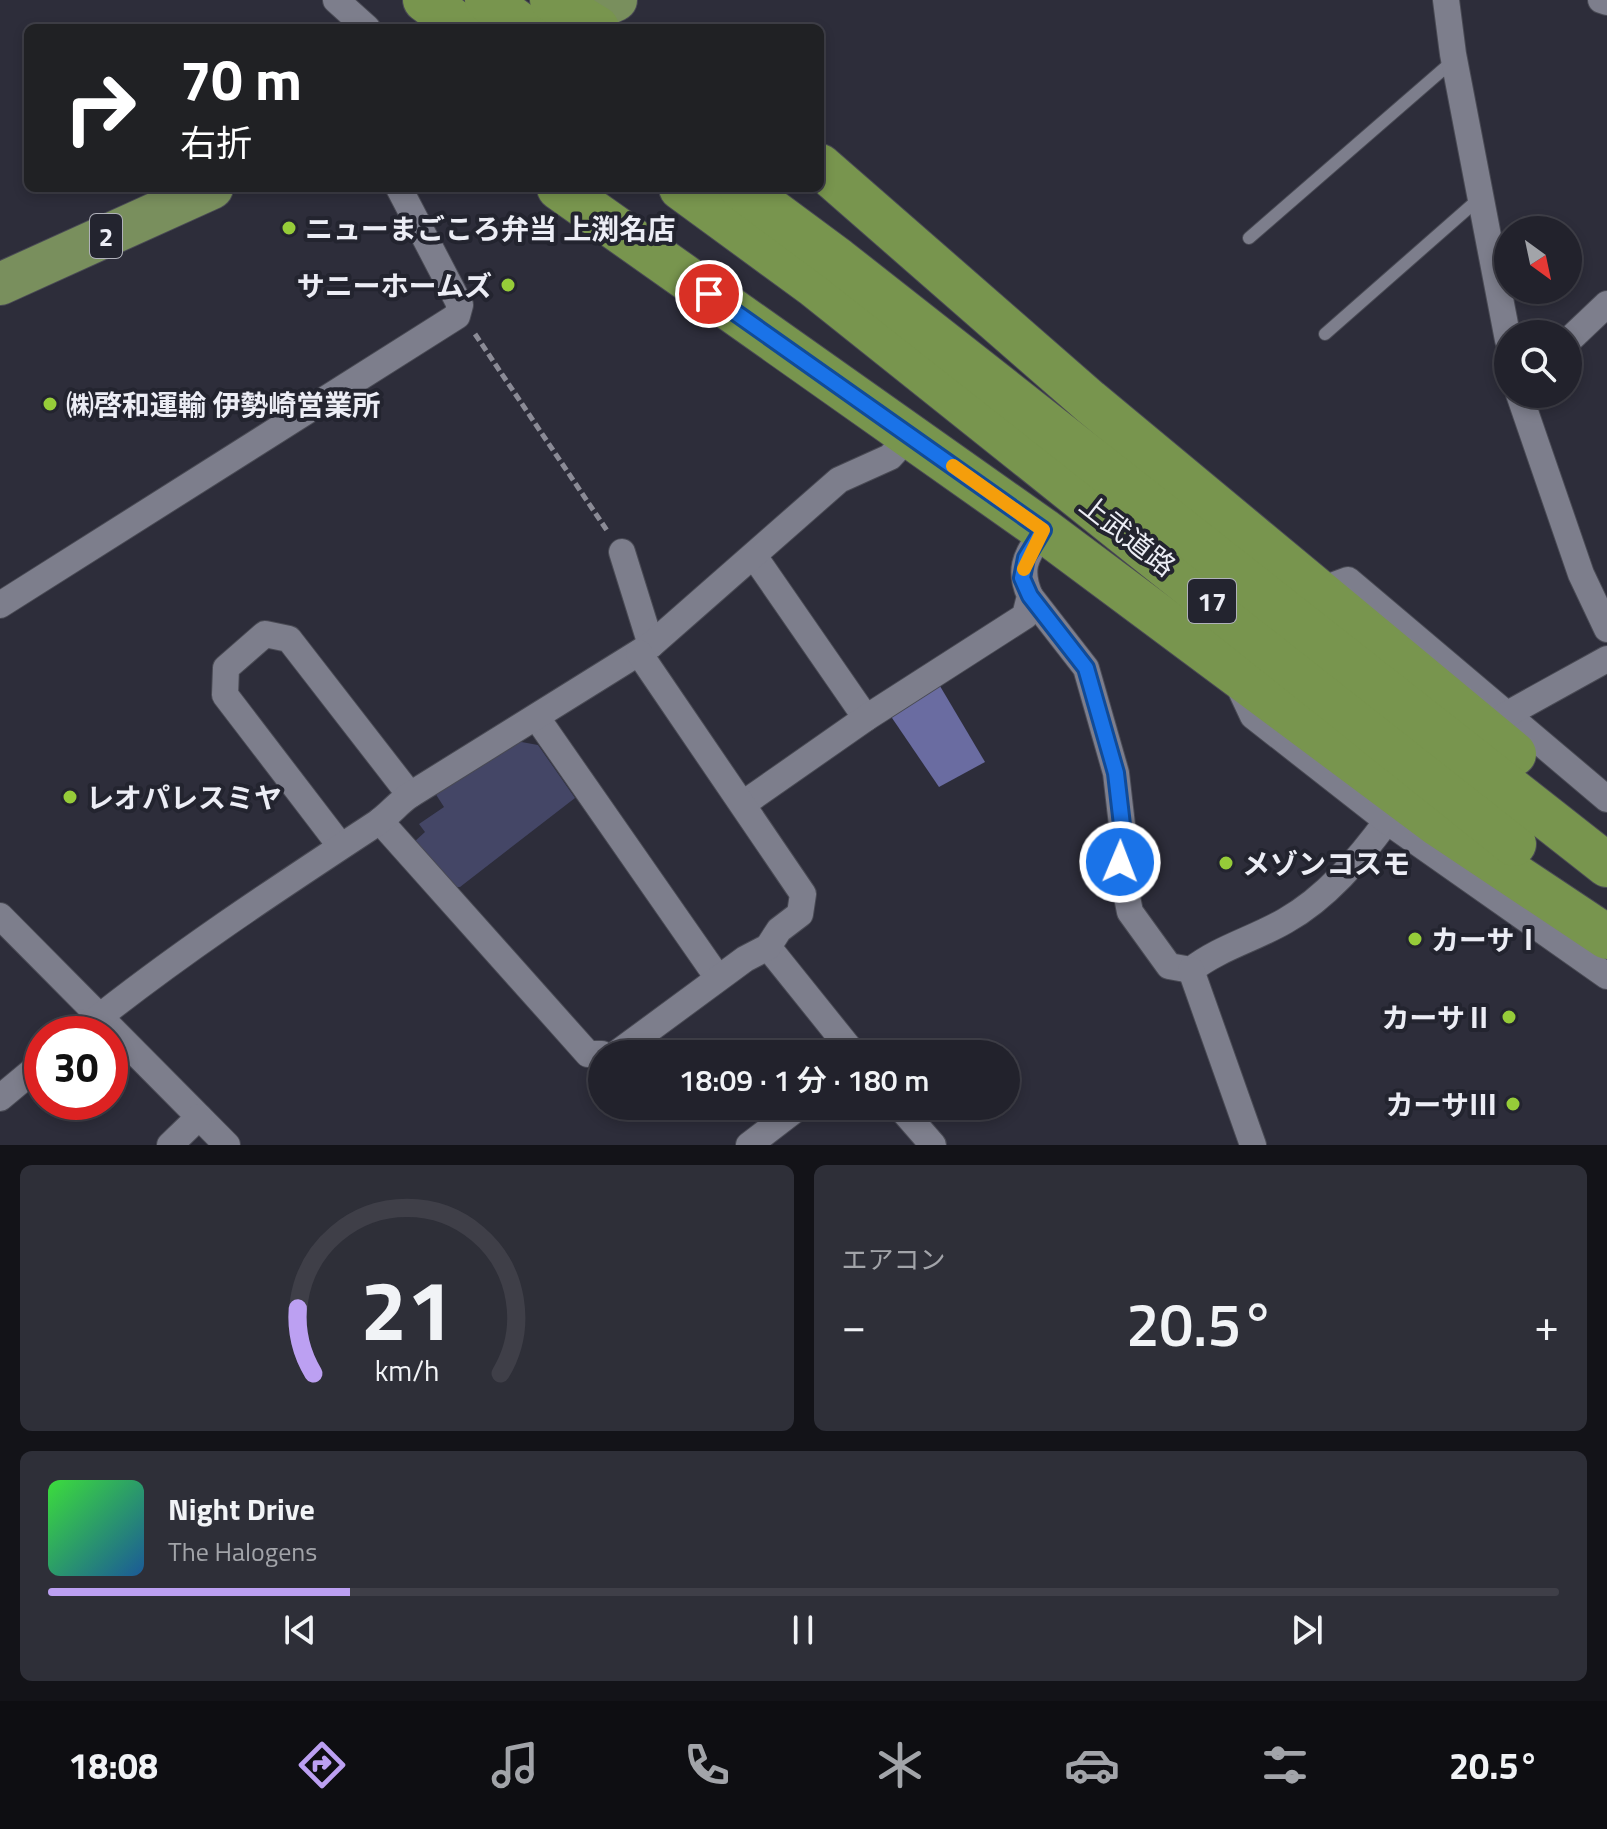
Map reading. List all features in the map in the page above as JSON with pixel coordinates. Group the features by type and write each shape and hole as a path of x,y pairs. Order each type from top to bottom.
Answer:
{"highway":[{"path":"425,0 458,24"},
{"path":"487,0 520,24"},
{"path":"824,169 1089,401 1607,830"},
{"path":"565,192 1043,530 1439,825 1607,937"},
{"name":"上武道路","path":"688,192 827,273 1607,865"},
{"name":"上武道路","path":"745,192 827,273 1607,918"}],"main road":[{"path":"570,18 616,0"},
{"name":"2","path":"0,284 203,192"}],"street":[{"path":"336,0 363,24"},
{"path":"1446,0 1454,60 1483,195 1487,236 1504,320"},
{"path":"0,605 457,316 460,305 401,192"},
{"path":"1582,328 1607,304"},
{"path":"1524,408 1581,574 1607,629"},
{"path":"0,916 100,1016 339,844 380,821 410,795 645,649 839,480 890,457 910,435"},
{"path":"1043,530 1026,558 1022,578 1030,596 1086,668 1116,773 1122,825 1120,862 1130,912 1169,966 1191,970 1207,957 1283,922 1309,906 1362,855 1387,821"},
{"path":"622,552 645,649 803,894 800,914 779,930 768,947 718,978 635,1040"},
{"path":"754,556 866,718"},
{"path":"1318,591 1348,580 1504,716 1607,799"},
{"path":"743,804 866,718 1025,616 1030,596"},
{"path":"339,844 225,695 226,668 265,634 289,639 410,795"},
{"path":"1504,716 1607,659"},
{"path":"1231,669 1253,716 1387,821 1607,976"},
{"path":"537,718 718,978"},
{"path":"380,821 588,1054"},
{"path":"768,947 843,1040"},
{"path":"1191,970 1253,1145"},
{"path":"128,1045 227,1145"},
{"path":"0,1098 24,1078"},
{"path":"170,1145 199,1117"},
{"path":"749,1145 782,1120"},
{"path":"911,1120 933,1145"}],"lane":[{"path":"1249,238 1454,60"},
{"path":"1325,334 1483,195"}],"path":[{"path":"458,309 622,552"}],"shaded area":[{"path":"937,681 985,762 939,787 890,715"},
{"path":"516,741 538,745 575,798 460,887 454,887 414,842 425,832 419,824 444,807 435,793"}],"slow traffic":[{"path":"953,466 1043,530 1026,558 1024,569"}],"place":[{"name":"ニューまごころ弁当 上渕名店","path":"289,228"},
{"name":"サニーホームズ","path":"508,285"},
{"name":"㈱啓和運輸 伊勢崎営業所","path":"50,404"},
{"name":"レオパレスミヤ","path":"70,797"},
{"name":"メゾンコスモ","path":"1226,863"},
{"name":"カーサⅠ","path":"1415,939"},
{"name":"カーサⅡ","path":"1509,1017"},
{"name":"カーサⅢ","path":"1513,1104"}],"route":[{"path":"709,294 1043,530 1026,558 1022,578 1030,596 1086,668 1116,773 1122,825 1120,862"}]}
